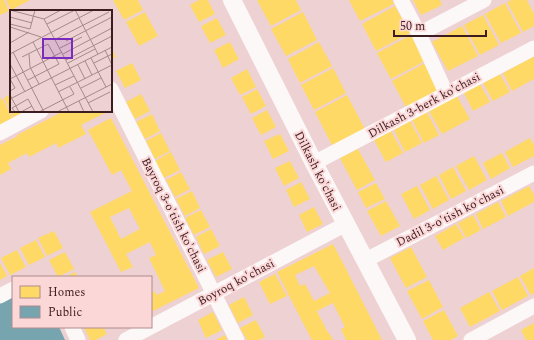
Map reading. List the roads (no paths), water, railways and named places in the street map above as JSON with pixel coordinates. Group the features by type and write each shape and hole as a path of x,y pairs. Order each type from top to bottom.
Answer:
{"street":[{"name":"Dilkash ko'chasi","path":"232,0 314,163 407,340"},
{"path":"401,0 419,34 446,93"},
{"path":"419,34 484,0"},
{"name":"Dilkash 3-berk ko'chasi","path":"314,163 534,48"},
{"name":"Bayroq 3-o'tish ko'chasi","path":"112,91 238,340"},
{"path":"0,133 39,112"},
{"name":"Dadil 3-o'tish ko'chasi","path":"366,260 534,173"},
{"name":"Boyroq ko'chasi","path":"152,326 346,224"},
{"path":"0,296 12,290"},
{"path":"471,340 534,306"},
{"path":"72,328 78,340"},
{"name":"Boyroq ko'chasi","path":"126,340 149,328"}]}
